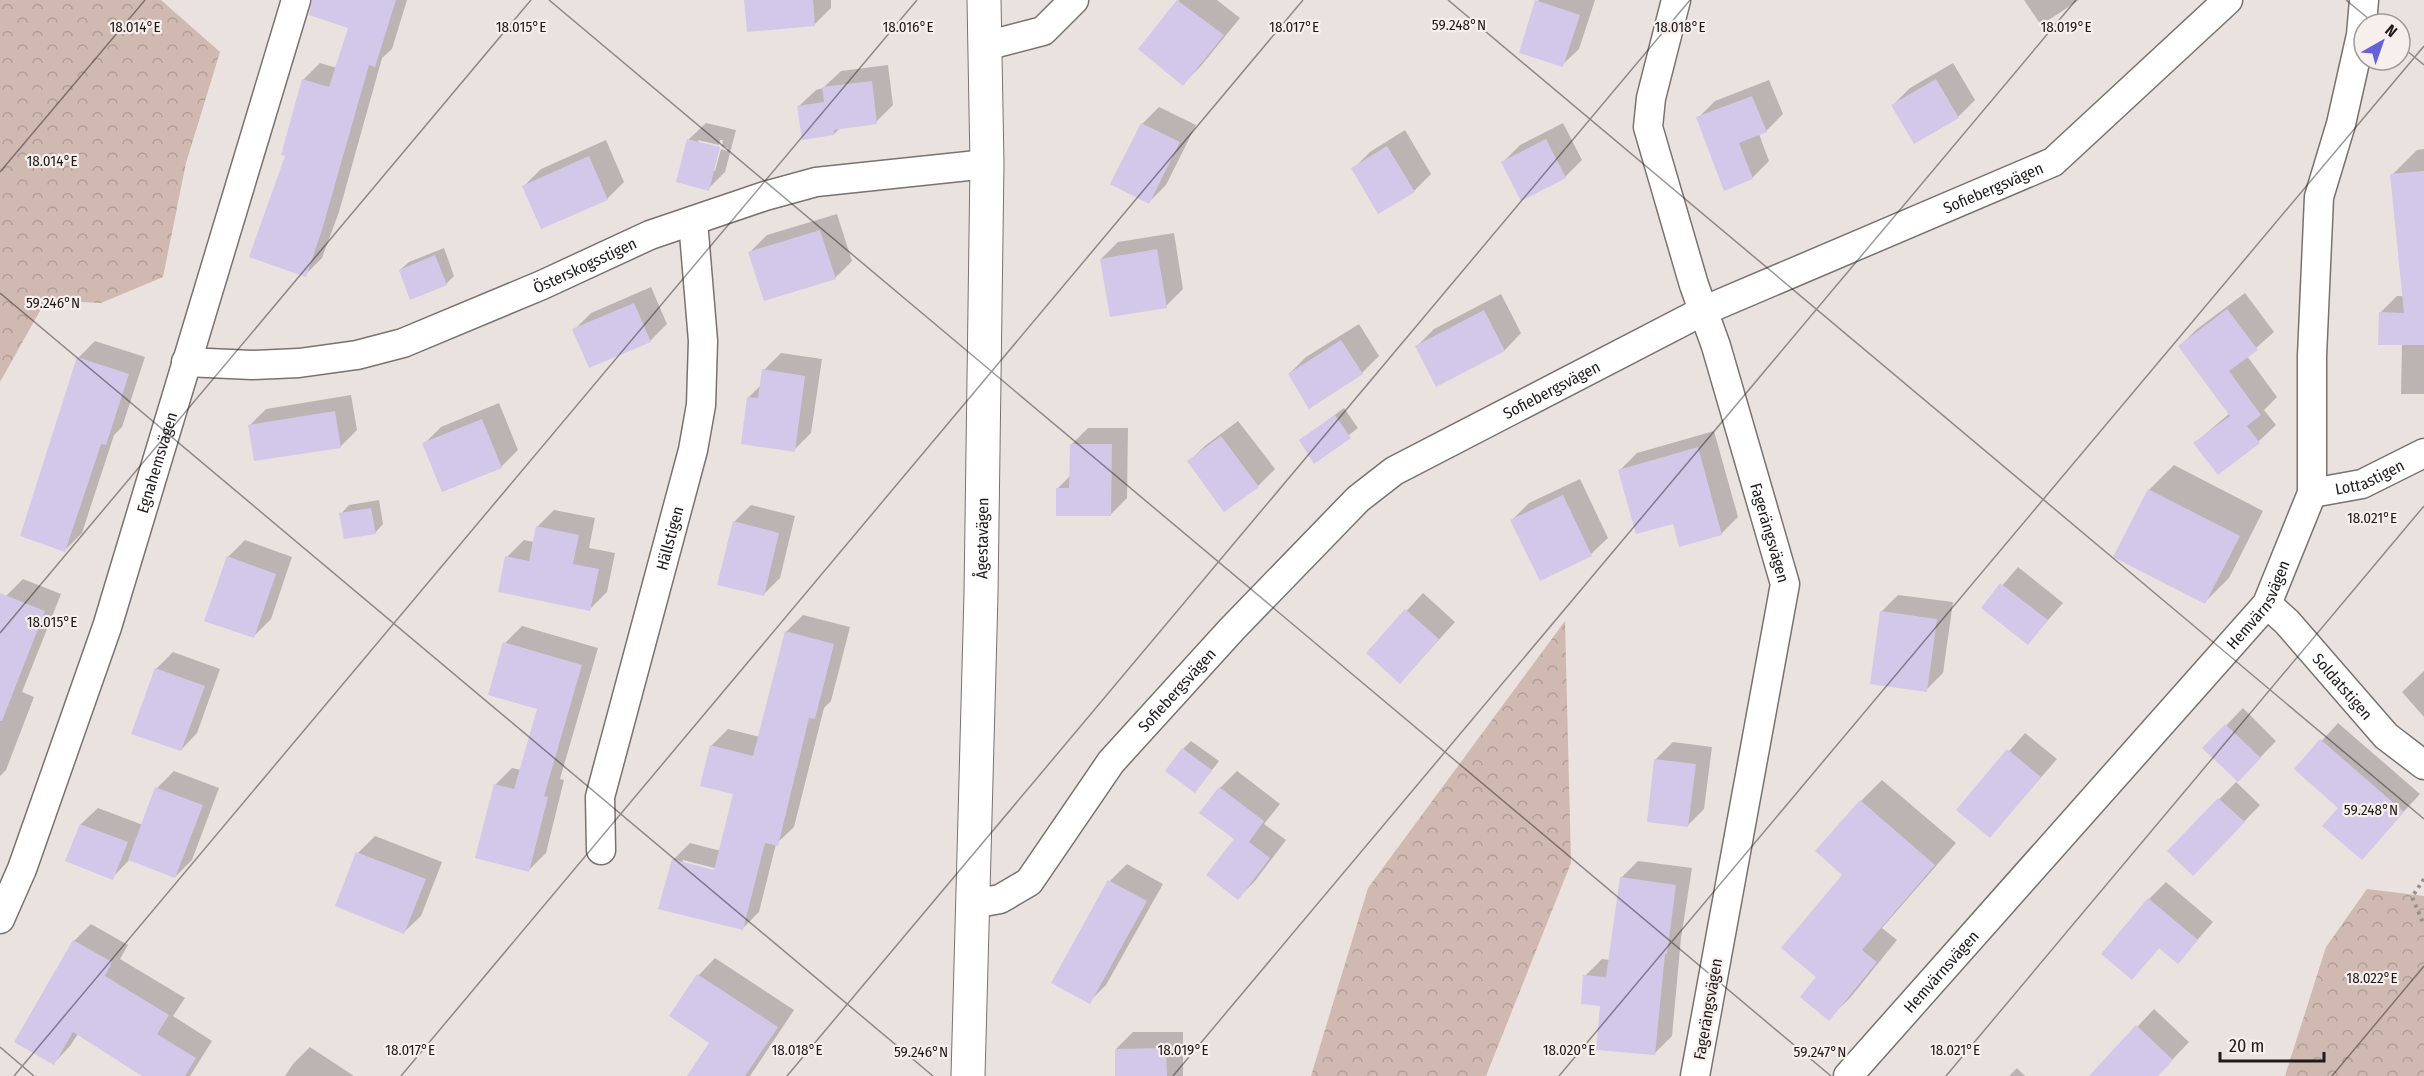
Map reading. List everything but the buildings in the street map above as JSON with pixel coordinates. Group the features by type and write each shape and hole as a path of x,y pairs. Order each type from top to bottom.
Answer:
{"main road":[{"name":"Ågestavägen","path":"968,1076 981,594 987,164 984,0"}],"street":[{"name":"Egnahemsvägen","path":"0,919 22,869 107,627 296,0"},
{"path":"985,46 1042,31 1074,0"},
{"name":"Fagerängsvägen","path":"1676,0 1651,98 1648,127 1716,346 1785,584 1695,1076"},
{"name":"Sofiebergsvägen","path":"973,904 1000,899 1029,882 1111,762 1232,629 1358,499 1394,471 1703,310 2053,162 2228,0"},
{"name":"Hemvärnsvägen","path":"1848,1076 2267,604 2312,493 2312,356 2319,196 2341,124 2361,35 2364,0"},
{"name":"Österskogsstigen","path":"186,362 252,365 299,363 357,355 403,343 542,285 650,235 765,196 816,182 987,164"},
{"name":"Hällstigen","path":"601,850 600,797 693,450 701,405 703,341 693,220"},
{"name":"Lottastigen","path":"2312,493 2362,484 2424,453"},
{"name":"Soldatstigen","path":"2267,604 2287,622 2386,736 2424,765"}],"path":[{"path":"2424,879 2412,897 2424,925"}],"green space":[{"path":"0,0 161,0 220,52 186,163 163,277 101,303 46,300 0,382"},
{"path":"1565,621 1571,863 1486,1076 1311,1076 1368,888"},
{"path":"2367,889 2424,896 2424,1076 2285,1076 2326,947"}]}
